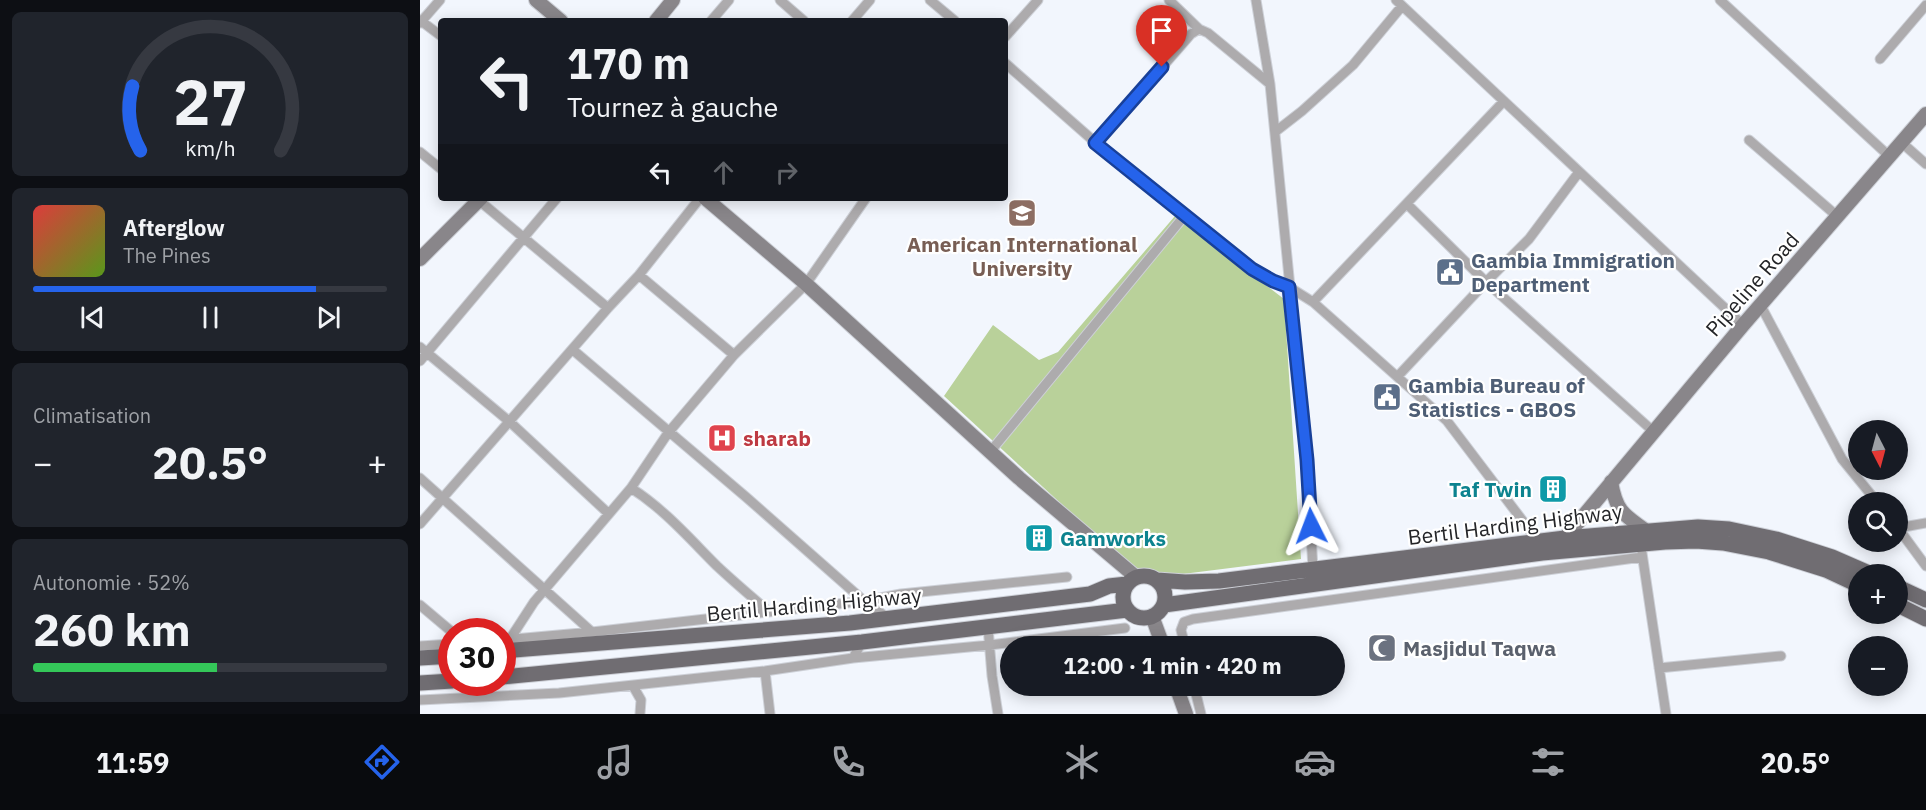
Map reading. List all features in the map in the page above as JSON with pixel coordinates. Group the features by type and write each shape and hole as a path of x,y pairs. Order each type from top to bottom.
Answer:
{"main road":[{"name":"Bertil Harding Highway","path":"1157,580 1219,581 1565,538 1642,544 1698,527 1745,532 1803,546 1848,565"},
{"name":"Bertil Harding Highway","path":"1164,605 1542,553 1696,541 1743,546 1769,552 1826,570 1848,580"},
{"path":"1147,576 1157,580 1165,594 1164,605 1157,614 1141,618 1127,610 1123,600 1124,589 1131,581 1147,576"},
{"name":"Bertil Harding Highway","path":"516,642 889,619 1090,594 1131,581"},
{"path":"1908,592 1926,600"},
{"name":"Bertil Harding Highway","path":"516,676 862,642 1127,610"},
{"path":"1908,610 1926,619"},
{"path":"420,658 438,657"},
{"path":"420,684 438,682"}],"street":[{"path":"438,34 420,22 440,0"},
{"path":"536,0 557,18"},
{"path":"658,18 673,0"},
{"path":"714,18 729,0"},
{"path":"780,0 801,18"},
{"path":"855,18 870,0"},
{"path":"930,0 951,18"},
{"path":"1008,34 1038,0"},
{"path":"1169,0 1198,29 1208,33 1270,84"},
{"path":"1256,0 1270,84 1275,132 1307,460 1313,570"},
{"path":"1720,0 1889,156"},
{"path":"1275,132 1353,65 1399,3 1743,325"},
{"path":"1880,59 1926,5"},
{"path":"1095,143 1198,29"},
{"path":"1008,66 1095,143 1185,216 1252,269 1313,302 1398,376 1446,421 1538,541"},
{"path":"1313,302 1504,101"},
{"name":"Pipeline Road","path":"1565,538 1743,325 1926,114"},
{"path":"1749,140 1837,216"},
{"path":"1902,142 1926,164"},
{"path":"420,152 438,167"},
{"path":"1398,376 1529,239 1579,172"},
{"path":"420,259 476,201"},
{"path":"480,201 608,308"},
{"path":"420,361 424,350 554,201"},
{"path":"420,524 639,275 698,201"},
{"path":"709,201 806,284 1131,581"},
{"path":"516,627 534,602 631,488 668,433 734,355 806,284 862,201"},
{"path":"1407,204 1486,282 1654,432"},
{"path":"990,452 1185,216"},
{"path":"639,275 734,355"},
{"path":"1761,306 1842,459 1869,492"},
{"path":"424,350 510,422 609,514"},
{"path":"573,350 864,601 889,619"},
{"path":"420,478 592,632"},
{"path":"1611,482 1619,510 1642,544 1666,714"},
{"path":"631,488 672,520 723,571 769,612"},
{"path":"1908,526 1926,523"},
{"path":"1908,542 1926,566"},
{"path":"1182,636 1181,630 1184,622 1193,619 1642,544"},
{"path":"516,642 864,601 901,594 1067,577"},
{"path":"420,604 438,620"},
{"path":"1152,616 1159,636"},
{"path":"988,627 998,714"},
{"path":"420,700 559,693 633,686 853,658 990,645 1125,628"},
{"path":"853,658 862,642"},
{"path":"420,646 438,645"},
{"path":"1659,668 1781,656"},
{"path":"765,671 770,714"},
{"path":"633,686 640,700 640,714"},
{"path":"1180,696 1186,714"},
{"path":"1196,696 1201,714"}],"green space":[{"path":"1175,216 1284,299 1301,559 1143,579 944,396 993,325 1039,360 1058,352"}],"place":[{"name":"American International University","path":"1022,213"},
{"name":"Gambia Immigration Department","path":"1450,272"},
{"name":"Gambia Bureau of Statistics - GBOS","path":"1387,397"},
{"name":"sharab","path":"722,438"},
{"name":"Taf Twin","path":"1553,489"},
{"name":"Gamworks","path":"1039,538"},
{"name":"Masjidul Taqwa","path":"1382,648"}],"route":[{"path":"1162,67 1095,143 1252,269 1289,287 1307,460 1311,526"}]}
